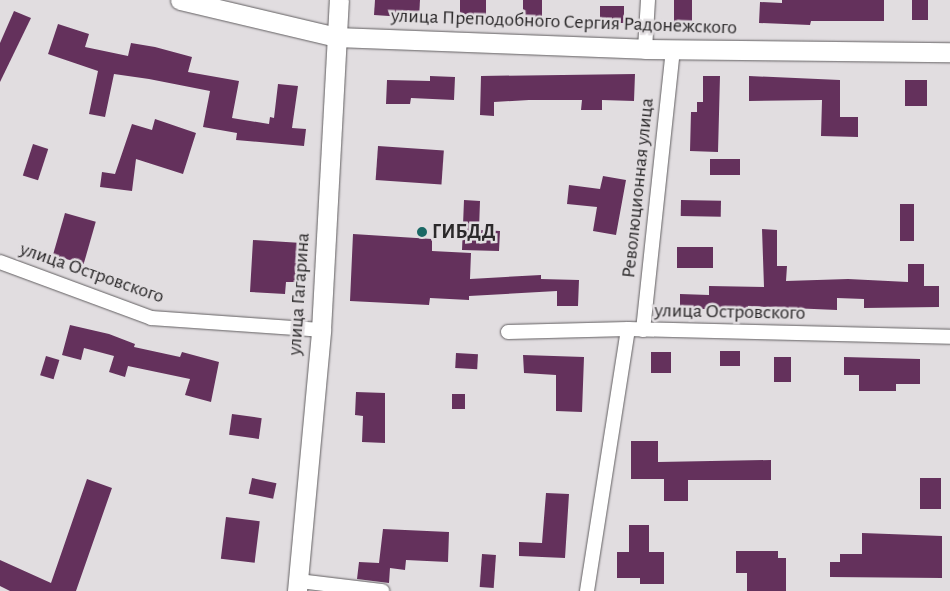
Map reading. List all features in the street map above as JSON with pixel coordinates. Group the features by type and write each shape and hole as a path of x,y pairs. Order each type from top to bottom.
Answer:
{"street":[{"name":"улица Преподобного Сергия Радонежского","path":"180,0 336,37 673,50 950,52"},
{"name":"улица Гагарина","path":"298,586 321,330 339,0"},
{"path":"645,49 648,0"},
{"name":"Революционная улица","path":"643,330 673,50"},
{"name":"улица Островского","path":"0,262 151,318 321,330"},
{"path":"587,591 628,329"},
{"name":"улица Островского","path":"508,332 628,329 950,337"},
{"path":"298,586 382,591"}],"building":[{"path":"375,0 420,0 419,18 374,15"},
{"path":"460,0 486,0 486,19 460,19"},
{"path":"523,0 542,0 542,21 523,21"},
{"path":"674,0 692,0 692,25 674,25"},
{"path":"782,0 884,0 884,21 811,21 810,25 759,23 760,2 782,3"},
{"path":"912,0 928,0 928,20 912,20"},
{"path":"600,6 624,6 624,23 600,23"},
{"path":"14,11 31,18 0,82 0,43"},
{"path":"58,24 89,34 85,47 128,56 131,43 155,47 192,57 188,72 239,81 232,118 269,124 270,117 274,118 278,84 298,86 292,128 306,129 304,146 236,140 237,133 203,127 210,91 149,79 114,74 105,117 89,114 98,71 48,54"},
{"path":"635,74 634,101 602,100 602,110 581,110 582,100 529,100 494,102 494,116 480,115 481,76"},
{"path":"430,76 455,77 454,100 411,98 410,104 386,104 387,80 430,81"},
{"path":"703,76 720,76 718,152 690,151 691,112 697,112 697,102 703,102"},
{"path":"749,76 840,80 840,117 858,117 858,137 821,136 822,100 749,101"},
{"path":"905,80 927,80 927,106 905,106"},
{"path":"155,119 196,133 183,174 136,159 132,191 100,187 102,172 115,174 132,124 152,130"},
{"path":"33,144 48,149 38,180 23,175"},
{"path":"378,146 444,151 441,185 376,180"},
{"path":"710,159 740,159 740,175 710,175"},
{"path":"603,176 626,180 616,235 593,231 597,207 567,204 569,185 600,189"},
{"path":"464,200 480,201 479,230 500,231 499,251 462,250"},
{"path":"681,200 721,201 721,217 681,216"},
{"path":"900,204 914,204 914,241 900,241"},
{"path":"65,213 96,222 84,264 53,255"},
{"path":"762,229 777,230 777,266 787,266 786,281 848,279 908,282 908,264 924,264 924,286 939,286 939,307 864,308 864,299 837,298 837,310 748,306 748,309 680,309 680,294 709,295 709,286 764,287"},
{"path":"353,234 432,239 432,251 471,253 470,279 541,275 541,279 579,280 578,306 557,306 557,291 469,296 469,300 430,298 429,305 350,301"},
{"path":"253,240 302,243 300,282 286,282 285,294 250,292"},
{"path":"677,247 713,247 713,268 677,268"},
{"path":"70,325 109,334 135,344 134,347 180,357 182,352 219,362 211,402 185,395 190,379 128,366 125,377 109,372 114,356 84,348 81,360 62,355"},
{"path":"720,351 740,351 740,366 720,366"},
{"path":"651,352 671,352 671,373 651,373"},
{"path":"456,353 478,354 477,369 455,368"},
{"path":"523,355 584,357 582,412 556,411 556,375 524,373"},
{"path":"46,356 59,360 54,379 40,375"},
{"path":"774,357 791,357 791,382 774,382"},
{"path":"844,357 920,359 920,384 896,384 896,391 859,391 859,375 844,375"},
{"path":"356,392 385,393 385,443 362,442 363,416 355,415"},
{"path":"452,394 465,394 465,409 452,409"},
{"path":"232,414 262,418 259,439 229,435"},
{"path":"631,441 658,441 658,462 771,460 771,480 688,480 688,501 664,501 664,479 631,479"},
{"path":"252,478 276,483 273,499 249,494"},
{"path":"920,478 941,478 941,509 920,509"},
{"path":"87,479 112,488 76,591 10,591 0,586 0,560 51,583"},
{"path":"546,493 569,494 565,558 519,556 519,542 542,543"},
{"path":"226,517 260,521 255,563 221,559"},
{"path":"629,525 649,525 649,552 664,552 664,584 640,584 640,578 617,578 617,552 629,552"},
{"path":"383,529 449,532 448,562 406,560 405,570 390,568 389,583 357,579 359,562 379,563"},
{"path":"862,533 942,536 942,578 830,577 830,562 840,562 840,554 862,554"},
{"path":"736,551 778,551 778,558 786,558 786,591 747,591 747,573 736,573"},
{"path":"482,554 496,555 494,588 480,587"}],"place":[{"name":"ГИБДД","path":"422,232"}]}
